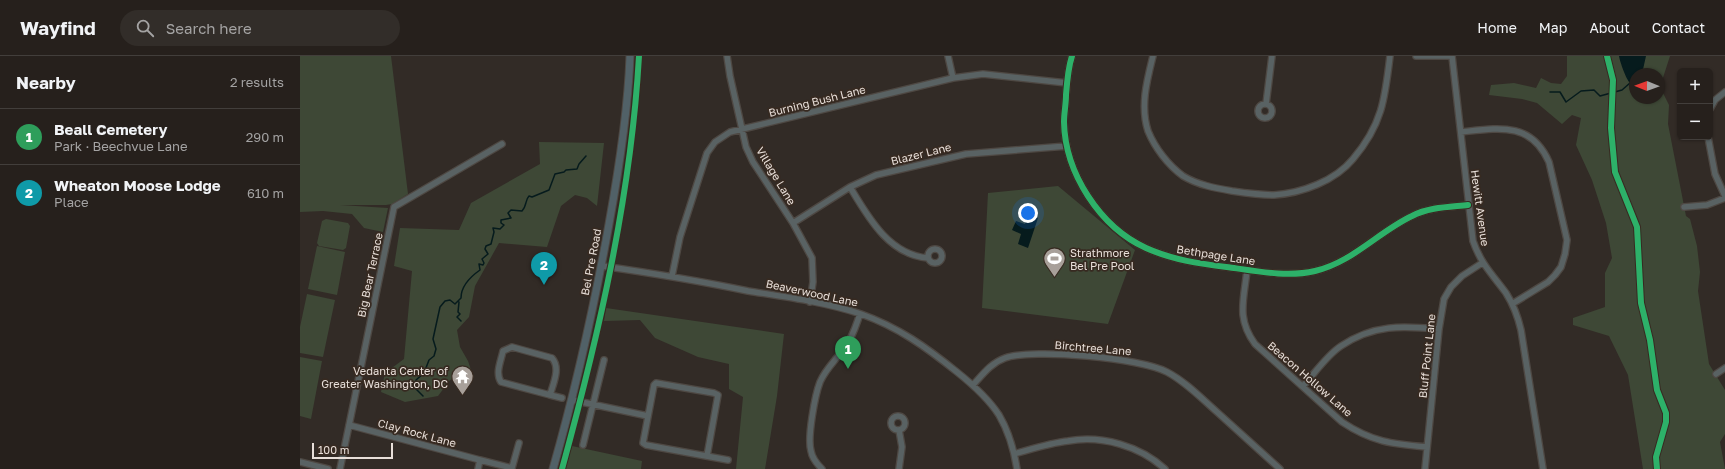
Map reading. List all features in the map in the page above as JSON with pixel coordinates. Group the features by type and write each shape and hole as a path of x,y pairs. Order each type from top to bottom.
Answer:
{"main road":[{"name":"Bel Pre Road","path":"553,469 572,400 602,266 619,175 630,56"}],"street":[{"name":"Village Lane","path":"727,56 746,146 753,162 793,223 812,258 813,282 810,302"},
{"path":"948,56 953,78"},
{"name":"Bethpage Lane","path":"1072,56 1067,83 1064,123 1067,146 1075,170 1087,194 1104,217 1125,236 1170,258 1187,262 1288,274 1314,271 1341,261 1366,246 1396,224 1414,215 1430,210 1468,205"},
{"path":"1153,56 1147,80 1144,103 1145,118 1149,131 1160,153 1171,166 1184,176 1200,184 1220,189 1274,195 1310,187 1340,171 1352,161 1372,133 1382,111 1390,56"},
{"path":"1266,104 1272,56"},
{"path":"1416,56 1451,56"},
{"name":"Hewitt Avenue","path":"1451,56 1473,241 1482,263 1506,294 1517,315 1521,330 1542,469"},
{"name":"Burning Bush Lane","path":"672,276 680,236 707,153 715,142 730,132 953,78 983,74 1067,83"},
{"path":"1713,104 1715,100 1725,92"},
{"path":"1461,132 1499,128 1518,131 1535,140 1545,152 1549,162 1566,240 1565,254 1561,267 1548,282 1512,304"},
{"path":"1684,207 1707,205 1725,197 1715,174 1709,140"},
{"name":"Big Bear Terrace","path":"340,469 394,207 502,144"},
{"name":"Blazer Lane","path":"793,223 850,187 876,175 966,154 1067,146"},
{"path":"850,187 870,221 883,235 906,252 922,258 928,258"},
{"name":"Bluff Point Lane","path":"1425,469 1439,329 1444,299 1451,287 1462,276 1482,263"},
{"name":"Beaverwood Lane","path":"602,266 672,276 810,302 860,314 904,333 929,349 973,385 999,414 1009,435 1017,469"},
{"name":"Beacon Hollow Lane","path":"1247,270 1243,312 1247,332 1255,344 1342,422 1368,437 1397,445 1427,447"},
{"path":"822,469 815,461 811,453 809,442 820,382 828,367 846,347 855,330 860,314"},
{"path":"1303,386 1340,346 1369,331 1403,326 1439,329"},
{"path":"550,395 557,367 552,358 512,347 503,351 498,372 498,377 502,382 550,395 562,398"},
{"name":"Birchtree Lane","path":"973,385 995,362 1018,354 1110,358 1142,364 1166,371 1193,390 1280,469"},
{"path":"583,445 604,360"},
{"path":"1716,374 1725,368"},
{"path":"707,456 718,395 714,393 656,383 643,443 646,446 728,460"},
{"path":"572,400 648,416"},
{"name":"Clay Rock Lane","path":"349,425 511,468 519,443"},
{"path":"899,430 902,447 899,469"},
{"path":"1014,454 1067,441 1102,441 1115,443 1134,450 1147,456 1165,469"},
{"path":"478,469 480,460"},
{"path":"300,462 328,469"}],"green space":[{"path":"300,56 391,56 408,194 392,204 386,205 340,205 388,208 383,232 364,228 352,214 323,211 300,212"},
{"path":"1567,56 1670,56 1665,72 1665,68 1629,68 1629,104 1665,104 1665,97 1669,105 1668,124 1686,216 1690,219 1697,246 1700,272 1698,291 1709,364 1725,390 1725,434 1720,442 1725,469 1643,469 1628,375 1609,336 1573,325 1573,318 1605,307 1605,273 1612,258 1606,223 1592,180 1576,145 1581,118 1572,115 1562,124 1537,103 1522,99 1489,95 1491,85 1514,83 1536,88 1541,78 1551,83 1561,84 1567,76"},
{"path":"539,142 604,143 597,206 587,198 575,195 561,206 547,247 499,243 475,286 469,317 457,330 460,347 468,361 472,373 450,380 438,396 405,402 381,392 385,373 404,359 412,271 394,266 400,228 459,230 471,203 540,164"},
{"name":"Strathmore Bel Pre Pool","path":"1058,186 1135,250 1108,324 982,308 988,193"},
{"path":"326,219 348,223 350,226 346,248 343,250 319,246 317,243 322,221"},
{"path":"317,246 345,252 337,295 308,289"},
{"path":"307,294 335,300 323,357 300,353 300,327"},
{"path":"606,308 784,334 777,396 765,469 736,469 743,397 729,389 729,364 698,357 655,338 640,320 604,321"},
{"path":"300,357 322,361 311,419 300,416"},
{"path":"572,446 642,461 641,469 565,469"}],"water":[{"path":"1619,56 1646,56 1643,68 1629,68 1629,82"},
{"path":"1029,215 1038,218 1028,248 1018,244 1021,234 1012,230 1016,221 1025,224"}],"waterway":[{"path":"1550,92 1560,92 1566,102 1581,91 1594,90 1600,96 1622,90 1629,84"},
{"path":"423,396 415,388 416,380 424,373 429,360 434,356 436,349 433,339 440,307 445,301 450,300 455,304 461,298 464,286 480,270 479,264 483,265 484,263 482,259 488,254 485,249 486,246 491,244 494,232 493,228 500,229 504,225 501,223 501,220 511,218 508,213 511,210 522,211 529,196 532,197 549,190 555,174 566,170 577,169 579,164 586,156"},
{"path":"459,302 458,312 460,314 457,317 461,321"}],"cycle path":[{"path":"562,469 601,316 621,213 629,161 639,56"},
{"path":"1072,56 1068,75 1064,122 1066,141 1078,179 1088,196 1114,227 1129,239 1146,248 1168,256 1211,265 1285,274 1305,273 1329,267 1341,261 1388,230 1419,213 1440,208 1468,205"},
{"path":"1607,56 1613,80 1611,128 1615,172 1637,227 1641,303 1650,340 1657,390 1666,413 1666,422 1656,457 1657,469"}],"place":[{"name":"Strathmore Bel Pre Pool","path":"1054,278"},
{"name":"Wheaton Moose Lodge","path":"544,285"},
{"name":"Beall Cemetery","path":"848,369"},
{"name":"Vedanta Center of Greater Washington, DC","path":"463,396"}]}
